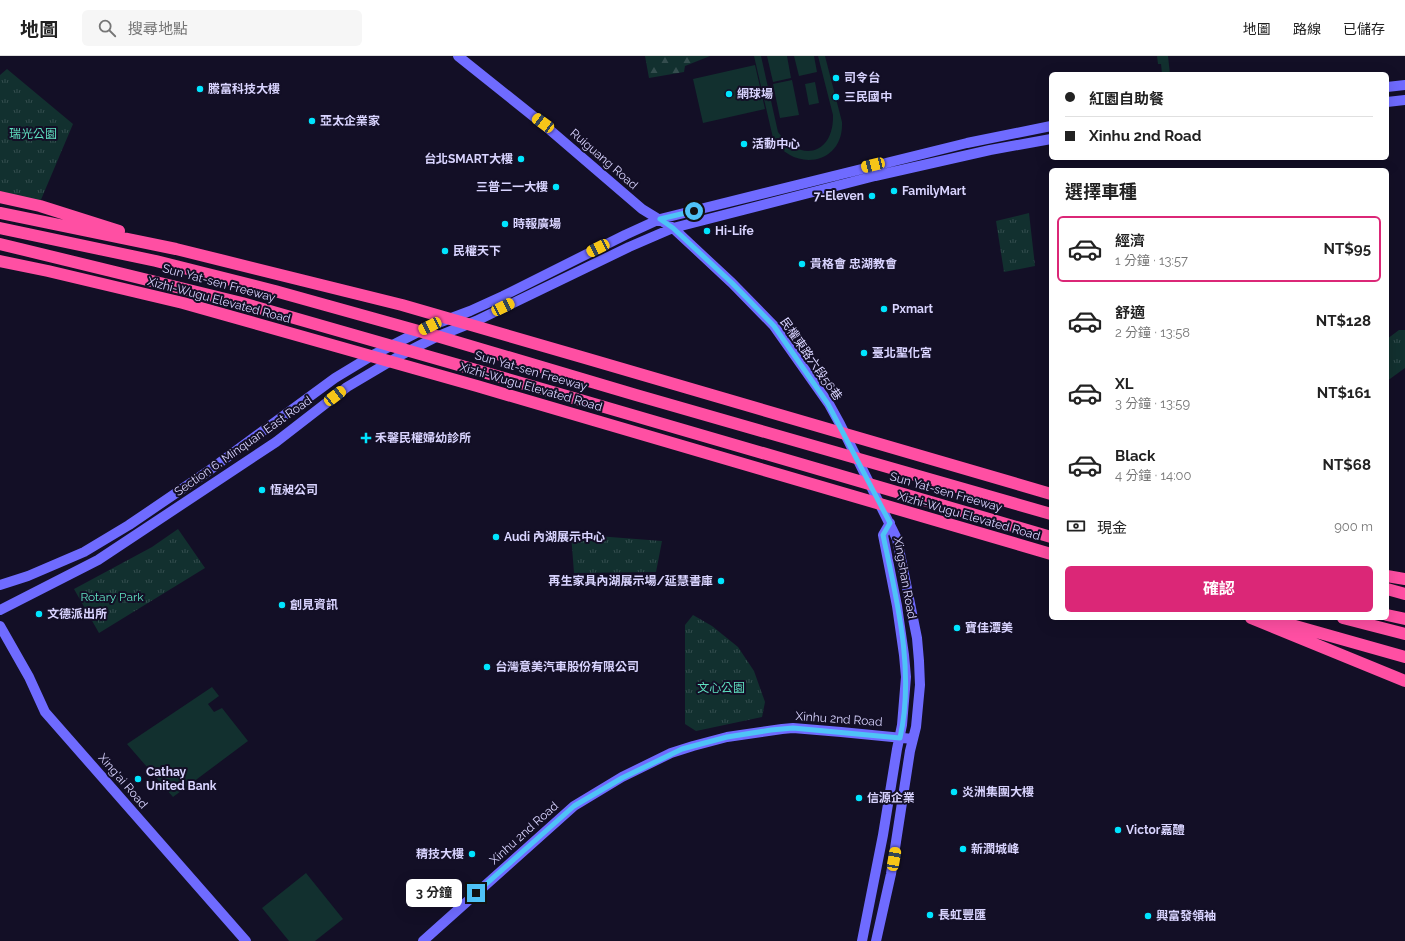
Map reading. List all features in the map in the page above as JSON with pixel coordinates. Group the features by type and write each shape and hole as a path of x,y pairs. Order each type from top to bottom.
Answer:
{"highway":[{"path":"0,197 61,212 176,249"},
{"path":"0,213 176,249 402,305 1049,493"},
{"name":"Sun Yat-sen Freeway","path":"0,228 156,261 275,291 470,345 898,471 1049,513"},
{"name":"Sun Yat-sen Freeway","path":"0,244 242,303 1049,536"},
{"name":"Xizhi-Wugu Elevated Road","path":"0,261 205,310 477,386 1049,553"},
{"path":"1389,576 1405,578"},
{"path":"1389,590 1405,594"},
{"path":"1389,615 1405,619"},
{"path":"1256,620 1405,681"},
{"path":"1276,620 1405,657"},
{"path":"1351,620 1405,634"}],"street":[{"name":"Ruiguang Road","path":"458,56 543,123 642,209 660,219"},
{"path":"1389,87 1405,85"},
{"path":"1389,102 1405,100"},
{"name":"Section 6, Minquan East Road","path":"0,585 28,576 84,552 129,525 207,472 335,378 373,355 430,326 470,311 503,296 660,219 959,144 1049,126"},
{"name":"Section 6, Minquan East Road","path":"0,610 98,560 276,442 347,387 401,355 436,337 476,320 629,247 673,228 875,176 990,150 1049,139"},
{"name":"民權東路六段56巷","path":"660,219 673,228 732,283 774,326 828,404 890,523"},
{"name":"Xingshan Road","path":"862,941 900,738 906,677 897,606 883,535 890,523"},
{"name":"Xingshan Road","path":"876,941 891,874 916,727 920,685 919,654 913,617 897,539 890,523"},
{"name":"Xing'ai Road","path":"0,626 29,677 45,712 246,941"},
{"name":"Xinhu 2nd Road","path":"423,941 574,806 622,778 671,753 727,737 793,728 913,739"}],"green space":[{"path":"645,56 710,56 685,66 684,72 649,78"},
{"path":"754,56 761,56 778,132 787,142 796,148 805,151 814,150 822,146 828,139 832,128 833,115 818,56 825,56 842,122 840,136 835,148 826,155 816,159 804,160 792,156 782,149 773,138"},
{"path":"767,56 787,56 791,78 773,82"},
{"path":"794,56 814,56 817,72 799,76"},
{"path":"1157,56 1168,56 1170,72 1162,72 1161,64 1158,64"},
{"name":"網球場","path":"755,65 765,109 703,123 693,79"},
{"name":"瑞光公園","path":"7,69 73,124 40,202 0,191 0,75"},
{"path":"792,80 799,115 780,118 773,84"},
{"path":"815,82 819,103 809,105 805,84"},
{"path":"1029,213 1035,266 1004,272 996,221"},
{"path":"1399,330 1405,330 1405,368 1389,380 1389,338"},
{"name":"Rotary Park","path":"178,529 205,568 99,633 74,589 152,547"},
{"path":"571,534 662,541 656,572 574,573"},
{"name":"文心公園","path":"693,615 712,626 738,647 754,671 765,702 762,717 696,731 685,724 685,625"},
{"path":"212,687 219,696 208,704 214,712 222,708 248,741 173,797 127,744"},
{"path":"306,873 343,919 315,941 289,941 262,908"}],"place":[{"name":"司令台","path":"836,78"},
{"name":"騰富科技大樓","path":"200,89"},
{"name":"網球場","path":"729,94"},
{"name":"三民國中","path":"836,97"},
{"name":"亞太企業家","path":"312,121"},
{"name":"活動中心","path":"744,144"},
{"name":"台北SMART大樓","path":"521,159"},
{"name":"三普二一大樓","path":"556,187"},
{"name":"FamilyMart","path":"894,191"},
{"name":"7-Eleven","path":"872,196"},
{"name":"時報廣場","path":"505,224"},
{"name":"Hi-Life","path":"707,231"},
{"name":"民權天下","path":"445,251"},
{"name":"貴格會 忠湖教會","path":"802,264"},
{"name":"Pxmart","path":"884,309"},
{"name":"臺北聖化宮","path":"864,353"},
{"name":"禾馨民權婦幼診所","path":"366,438"},
{"name":"恆昶公司","path":"262,490"},
{"name":"Audi 內湖展示中心","path":"496,537"},
{"name":"再生家具內湖展示場/延慧書庫","path":"721,581"},
{"name":"創見資訊","path":"282,605"},
{"name":"文德派出所","path":"39,614"},
{"name":"寶佳潭美","path":"957,628"},
{"name":"台灣意美汽車股份有限公司","path":"487,667"},
{"name":"Cathay United Bank","path":"138,779"},
{"name":"炎洲集團大樓","path":"954,792"},
{"name":"信源企業","path":"859,798"},
{"name":"Victor嘉醴","path":"1118,830"},
{"name":"新潤城峰","path":"963,849"},
{"name":"精技大樓","path":"472,854"},
{"name":"長虹豐匯","path":"930,915"},
{"name":"興富發領袖","path":"1148,916"}],"route":[{"path":"476,893 574,806 622,778 671,753 727,737 793,728 900,738 906,677 897,606 883,535 890,523 840,424 819,390 774,326 732,283 673,228 660,219 694,211"}]}
